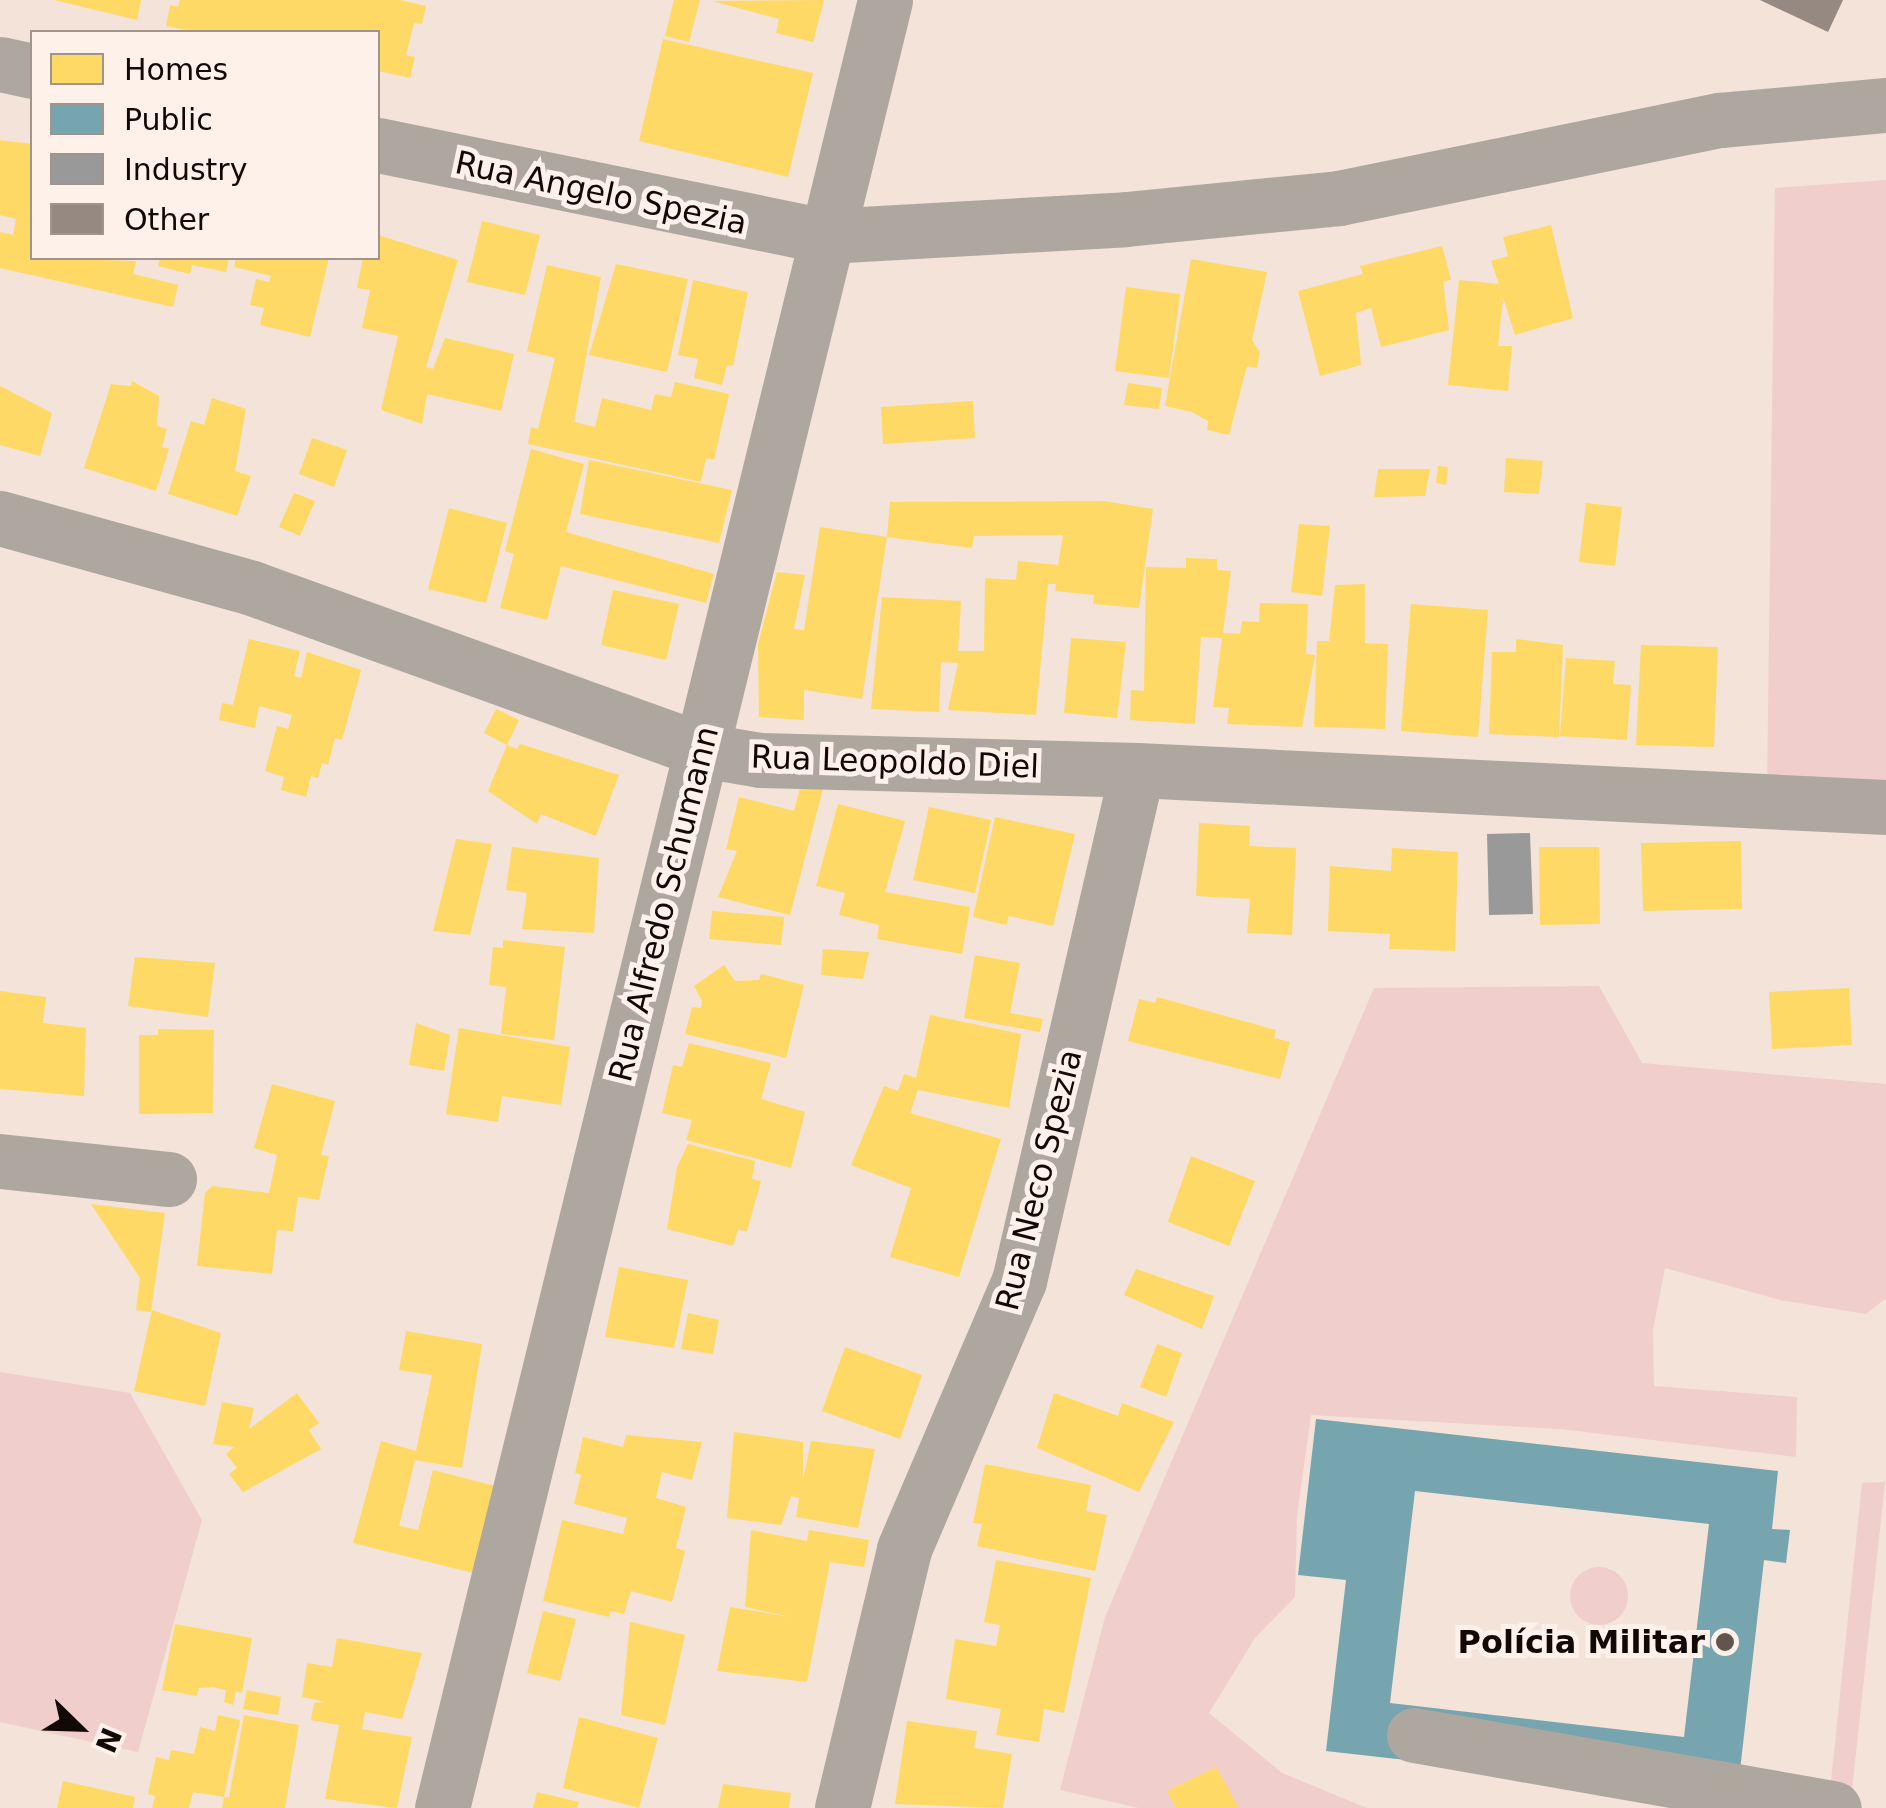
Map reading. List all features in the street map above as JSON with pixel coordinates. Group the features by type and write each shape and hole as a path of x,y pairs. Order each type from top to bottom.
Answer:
{"street":[{"name":"Rua Alfredo Schumann","path":"442,1808 884,0"},
{"path":"0,64 30,71"},
{"name":"Rua Angelo Spezia","path":"380,145 770,229 826,236 1126,219 1339,198 1686,125 1886,105"},
{"name":"Rua Leopoldo Diel","path":"0,518 252,588 702,750 760,760 1136,770 1886,807"},
{"name":"Rua Neco Spezia","path":"842,1808 904,1549 1019,1280 1136,770"},
{"path":"0,1161 169,1178"},
{"path":"1414,1735 1834,1808"}],"shaded area":[{"path":"1886,180 1886,791 1767,789 1775,188"},
{"path":"1599,986 1642,1063 1886,1084 1886,1298 1866,1314 1780,1300 1665,1268 1653,1330 1654,1386 1797,1397 1796,1457 1559,1429 1311,1415 1297,1516 1295,1597 1255,1638 1209,1713 1282,1773 1367,1808 1139,1808 1060,1790 1105,1617 1374,988"},
{"path":"0,1372 130,1393 202,1520 138,1752 0,1722"},
{"path":"1885,1482 1852,1790 1831,1782 1862,1483"},
{"path":"1599,1567 1619,1576 1628,1596 1619,1616 1599,1625 1579,1616 1570,1596 1579,1576"}],"building: Homes":[{"path":"54,0 141,0 137,20"},
{"path":"180,0 400,0 426,6 422,24 414,23 406,55 415,57 410,78 380,71 380,30 187,30 166,26 170,5 178,7"},
{"path":"674,0 700,0 689,42 665,36"},
{"path":"824,0 813,42 776,33 779,19 712,1"},
{"path":"663,39 813,73 788,177 639,141"},
{"path":"0,140 30,144 30,260 136,261 133,274 178,285 173,307 0,268 0,232 13,235 16,219 0,215"},
{"path":"482,221 540,235 525,295 467,282"},
{"path":"1551,225 1573,318 1515,335 1503,297 1498,346 1512,346 1508,391 1448,385 1459,280 1499,284 1491,261 1508,256 1503,237"},
{"path":"380,236 458,260 426,367 433,369 445,338 514,354 501,411 427,394 422,424 381,410 398,336 362,328 370,290 357,288 363,260 380,260"},
{"path":"1442,246 1451,280 1443,281 1449,330 1381,347 1371,308 1356,313 1361,365 1320,376 1298,291 1363,274 1360,266"},
{"path":"1191,259 1267,272 1252,340 1260,352 1257,368 1247,366 1229,435 1207,430 1208,421 1192,412 1165,406"},
{"path":"160,260 229,260 226,272 192,265 190,274 158,266"},
{"path":"236,260 329,260 310,337 260,325 264,308 250,305 256,279 269,282 271,276 234,267"},
{"path":"616,264 688,279 667,372 589,355"},
{"path":"547,265 601,277 574,422 595,427 602,398 651,410 655,394 671,397 675,382 729,394 714,460 706,458 701,482 528,444 531,427 538,429 555,358 527,351"},
{"path":"693,280 748,292 733,366 727,365 722,385 694,378 698,359 678,355"},
{"path":"1126,287 1180,294 1169,378 1115,371"},
{"path":"132,381 159,396 157,426 167,429 162,447 169,449 156,491 84,468 111,384 131,386"},
{"path":"1128,383 1162,388 1159,409 1124,405"},
{"path":"0,386 52,413 40,456 0,445"},
{"path":"212,398 246,409 235,471 251,476 237,516 168,494 191,421 204,425"},
{"path":"973,401 975,438 883,444 881,407"},
{"path":"312,438 347,450 334,487 299,474"},
{"path":"531,449 584,464 566,532 714,574 706,603 561,566 547,620 500,608 514,554 505,551"},
{"path":"1506,458 1543,461 1539,494 1504,492"},
{"path":"589,460 732,490 719,543 580,514"},
{"path":"1438,466 1448,467 1446,485 1436,483"},
{"path":"1378,469 1430,469 1425,496 1374,497"},
{"path":"294,493 315,501 300,536 279,527"},
{"path":"1104,501 1153,509 1139,608 1093,604 1094,595 1055,591 1056,584 1048,584 1036,715 948,710 958,663 941,662 939,712 871,709 882,597 961,601 958,651 984,651 985,578 1016,580 1018,561 1058,565 1063,535 974,536 972,548 887,537 890,502"},
{"path":"1586,503 1622,507 1615,566 1579,562"},
{"path":"449,508 507,523 486,603 428,589"},
{"path":"1299,524 1330,526 1322,596 1291,592"},
{"path":"820,527 887,537 862,699 804,690 804,720 759,717 758,644 777,572 805,575 794,629 804,630"},
{"path":"1186,558 1217,559 1217,570 1231,571 1223,633 1240,634 1242,621 1259,622 1260,603 1308,604 1306,654 1315,655 1302,727 1227,724 1229,708 1213,707 1222,638 1201,637 1195,724 1130,720 1131,690 1144,691 1146,567 1186,568"},
{"path":"1365,584 1365,643 1388,644 1385,729 1314,727 1317,641 1329,641 1335,585"},
{"path":"613,590 679,604 666,660 601,645"},
{"path":"1411,604 1488,610 1478,737 1401,731"},
{"path":"1071,638 1126,642 1117,718 1064,713"},
{"path":"249,639 300,651 294,676 301,678 307,652 361,670 342,740 335,738 328,765 322,763 318,778 311,776 306,797 281,790 284,777 265,771 277,726 288,729 292,715 259,706 255,728 219,720 222,703 233,705"},
{"path":"1516,639 1563,645 1559,737 1489,734 1492,652 1516,652"},
{"path":"1641,645 1718,647 1714,747 1636,745"},
{"path":"1566,658 1615,661 1613,684 1631,685 1627,740 1560,736"},
{"path":"496,709 519,720 507,745 484,733"},
{"path":"520,744 619,775 596,836 541,814 537,824 488,791 507,745 517,749"},
{"path":"801,784 824,785 790,915 718,897 737,851 726,849 739,797 794,811"},
{"path":"838,804 905,821 885,892 970,907 962,954 877,939 879,925 839,915 845,893 816,886"},
{"path":"929,807 991,820 975,893 913,880"},
{"path":"995,817 1075,834 1053,926 1009,916 1006,925 973,917"},
{"path":"1199,823 1250,826 1249,846 1296,848 1292,935 1247,933 1250,899 1196,896"},
{"path":"456,839 492,844 470,935 433,931"},
{"path":"1741,841 1742,909 1643,911 1641,843"},
{"path":"512,847 599,858 594,933 522,929 527,893 506,890"},
{"path":"1539,847 1599,847 1600,924 1540,925"},
{"path":"1392,848 1458,852 1455,951 1389,949 1390,934 1328,931 1330,866 1391,871"},
{"path":"712,911 784,917 781,945 709,939"},
{"path":"503,940 565,947 554,1040 501,1034 506,987 489,985 493,947 503,948"},
{"path":"823,949 869,952 863,979 821,975"},
{"path":"975,955 1020,963 1010,1013 1043,1019 1040,1032 964,1018"},
{"path":"135,957 215,963 208,1017 128,1006"},
{"path":"724,965 735,981 759,980 761,974 804,985 786,1058 685,1034 692,1007 701,1008 702,1001 694,986"},
{"path":"1849,988 1852,1045 1772,1049 1769,992"},
{"path":"0,991 46,997 43,1023 86,1028 84,1096 0,1089"},
{"path":"1157,997 1276,1030 1274,1038 1290,1042 1280,1079 1128,1041 1139,999 1155,1003"},
{"path":"930,1015 1021,1034 1009,1108 918,1090 910,1113 1001,1139 959,1277 890,1257 911,1188 851,1165 884,1086 898,1091 904,1074 916,1078"},
{"path":"416,1023 450,1035 444,1071 409,1065"},
{"path":"459,1028 570,1047 561,1105 502,1096 498,1122 446,1114"},
{"path":"158,1029 214,1030 213,1113 139,1114 139,1035 158,1035"},
{"path":"689,1043 771,1063 761,1099 805,1112 791,1168 686,1140 692,1120 662,1113 673,1065 682,1067"},
{"path":"272,1084 335,1101 321,1155 329,1156 319,1200 298,1197 293,1231 277,1230 272,1274 197,1266 205,1193 212,1186 269,1193 277,1155 254,1148"},
{"path":"688,1144 755,1161 752,1179 761,1181 747,1231 738,1230 733,1246 667,1229 677,1167"},
{"path":"1191,1156 1255,1181 1229,1246 1168,1222"},
{"path":"91,1204 165,1213 151,1312 136,1310 140,1278"},
{"path":"619,1267 688,1280 674,1348 605,1337"},
{"path":"1136,1269 1214,1296 1202,1329 1124,1295"},
{"path":"152,1310 221,1333 205,1406 134,1391"},
{"path":"688,1313 719,1320 713,1354 681,1349"},
{"path":"406,1331 482,1344 462,1468 415,1460 399,1526 418,1530 433,1470 495,1486 473,1573 353,1543 381,1441 416,1451 432,1375 399,1370"},
{"path":"1157,1344 1182,1353 1166,1397 1140,1387"},
{"path":"845,1347 922,1375 900,1439 822,1411"},
{"path":"297,1393 319,1423 309,1430 321,1449 243,1492 229,1474 237,1468 226,1454 234,1447 213,1444 222,1402 254,1408 249,1429"},
{"path":"1054,1393 1118,1416 1122,1403 1174,1422 1139,1492 1037,1448"},
{"path":"734,1432 803,1442 803,1481 811,1441 875,1449 858,1528 796,1517 799,1498 791,1496 781,1525 727,1518"},
{"path":"626,1435 702,1442 692,1480 662,1472 656,1498 686,1507 676,1548 685,1551 672,1602 631,1591 624,1614 610,1611 609,1617 543,1601 562,1520 623,1534 627,1518 574,1504 581,1475 575,1473 583,1437 623,1447"},
{"path":"985,1464 1091,1485 1086,1511 1107,1515 1095,1571 977,1546 982,1524 973,1523"},
{"path":"751,1530 807,1541 809,1530 869,1540 864,1567 830,1562 807,1682 717,1671 730,1607 791,1617 745,1607"},
{"path":"996,1560 1091,1578 1064,1713 1044,1709 1039,1742 996,1735 1001,1709 946,1699 955,1639 996,1646 1000,1625 984,1622"},
{"path":"543,1611 576,1619 560,1681 527,1673"},
{"path":"630,1622 685,1635 665,1725 621,1715"},
{"path":"175,1624 252,1638 242,1693 236,1691 233,1705 224,1702 226,1690 213,1687 199,1688 197,1696 162,1690"},
{"path":"337,1638 422,1653 402,1719 365,1712 362,1729 412,1737 397,1808 325,1799 339,1725 311,1720 314,1703 326,1702 302,1697 307,1663 332,1667"},
{"path":"247,1690 281,1697 278,1715 243,1709"},
{"path":"218,1715 240,1720 224,1797 193,1792 189,1808 152,1808 155,1796 148,1794 156,1757 169,1760 171,1750 194,1754 200,1727 215,1731"},
{"path":"244,1715 299,1725 285,1808 222,1808 224,1797 229,1798"},
{"path":"579,1717 658,1738 639,1808 563,1788"},
{"path":"907,1721 977,1731 974,1748 1012,1754 1003,1808 895,1804"},
{"path":"1216,1767 1239,1808 1176,1808 1167,1791"},
{"path":"63,1781 135,1797 133,1808 57,1808"},
{"path":"723,1784 791,1793 789,1808 718,1808"},
{"path":"537,1792 579,1802 577,1808 533,1808"}],"building: Public":[{"name":"Polícia Militar","path":"1316,1419 1778,1471 1772,1529 1790,1530 1786,1563 1764,1560 1737,1797 1326,1751 1346,1580 1298,1575","holes":["1415,1491 1709,1524 1684,1737 1390,1703"]}],"building: Industry":[{"path":"1530,833 1533,914 1489,915 1487,834"}],"building: Other":[{"path":"1760,0 1843,0 1828,32"}],"place":[{"name":"Polícia Militar","path":"1725,1642"}]}
